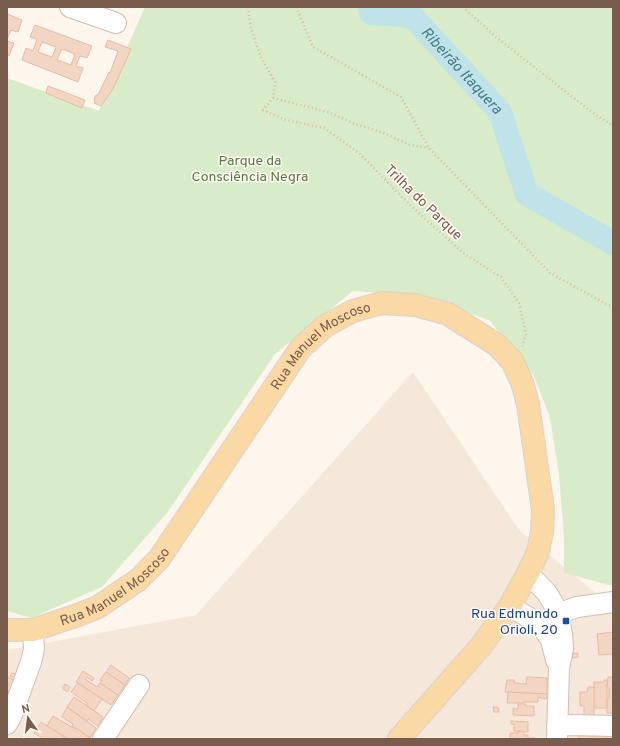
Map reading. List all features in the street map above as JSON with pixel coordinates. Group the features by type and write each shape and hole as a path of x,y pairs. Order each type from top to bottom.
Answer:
{"main road":[{"name":"Rua Manuel Moscoso","path":"7,630 33,630 78,615 98,607 138,580 159,559 300,349 325,326 353,311 382,303 415,305 448,314 497,345 512,361 522,382 528,404 544,510 542,532 538,552 510,606 481,646 399,739"}],"street":[{"path":"70,7 116,23"},
{"path":"528,573 547,593 553,603 558,614 562,634 562,649 559,668 557,732 572,725 613,726"},
{"path":"542,626 558,614 578,607 613,602"},
{"path":"510,606 542,626 551,640 559,668"},
{"path":"7,724 11,717 31,662 34,649 33,630"},
{"path":"103,739 138,685"}],"path":[{"name":"Trilha do Parque","path":"248,7 251,29 260,55 275,82 273,98 263,110 286,120 324,128 359,153 410,205 462,252 501,277 519,303 526,334 520,356 512,361"},
{"path":"296,7 314,47 401,97 429,148 550,273 608,305 613,305"},
{"path":"463,7 496,37 589,110 613,126"},
{"path":"273,98 328,112 355,124 384,133 410,145 429,148"}],"shaded area":[{"path":"413,372 519,530 613,607 613,739 7,739 7,650 196,615"}],"green space":[{"name":"Parque da Consciência Negra","path":"145,7 613,7 613,586 564,573 564,537 559,474 550,418 534,376 490,321 426,296 353,291 275,354 167,513 102,587 31,618 7,611 7,78 99,111"}],"building":[{"path":"7,14 22,20 18,32 11,30 7,40"},
{"path":"35,25 92,46 87,58 80,56 76,66 83,68 78,82 22,60 26,48 33,51 37,39 30,37","holes":["42,42 56,47 52,57 38,52","62,49 75,54 71,65 57,60"]},
{"path":"108,40 131,49 113,89 101,106 94,103 94,99 96,95 98,95 109,72 110,73 118,51 105,47"},
{"path":"7,41 14,43 9,56 7,55"},
{"path":"48,86 85,100 82,108 46,93"},
{"path":"613,632 613,654 599,655 597,634"},
{"path":"578,653 578,657 572,658 572,654"},
{"path":"111,665 129,678 125,685 106,672"},
{"path":"83,671 94,678 92,681 87,677 85,679 97,687 100,683 118,695 111,705 76,682"},
{"path":"106,672 125,685 118,695 100,683 102,681 100,680"},
{"path":"12,673 16,674 14,678 10,676"},
{"path":"7,677 14,680 7,702"},
{"path":"527,677 547,678 547,694 505,692 507,680 514,680 514,683 526,684"},
{"path":"608,677 613,677 613,713 607,713 607,698 609,698 609,688 607,688"},
{"path":"604,680 607,680 607,708 594,708 594,682 604,682"},
{"path":"78,683 102,699 94,711 86,705 87,703 71,692"},
{"path":"65,684 70,687 67,692 62,688"},
{"path":"588,687 594,687 594,717 584,717 584,706 580,706 580,692 587,692"},
{"path":"508,692 547,694 547,698 538,697 538,702 507,703"},
{"path":"74,697 103,717 98,726 88,719 87,721 67,707"},
{"path":"518,704 534,706 534,716 513,715 513,708 518,709"},
{"path":"67,707 96,728 90,738 62,717"},
{"path":"493,707 498,707 499,712 494,712"},
{"path":"53,716 75,729 76,728 90,738 68,739 47,726"},
{"path":"511,721 528,722 528,732 514,731 514,724 511,724"},
{"path":"41,722 68,739 44,739 34,733"},
{"path":"519,731 524,732 524,735 528,735 528,738 534,739 510,739 510,733 519,733"},
{"path":"579,732 592,734 592,739 579,739"},
{"path":"594,732 607,732 606,739 594,739"},
{"path":"607,732 613,733 613,739 606,739"}],"waterway":[{"name":"Ribeirão Itaquera","path":"370,7 371,13 412,16 500,112 527,194 613,243"}],"place":[{"name":"Rua Edmundo Orioli, 20","path":"566,621"}]}
